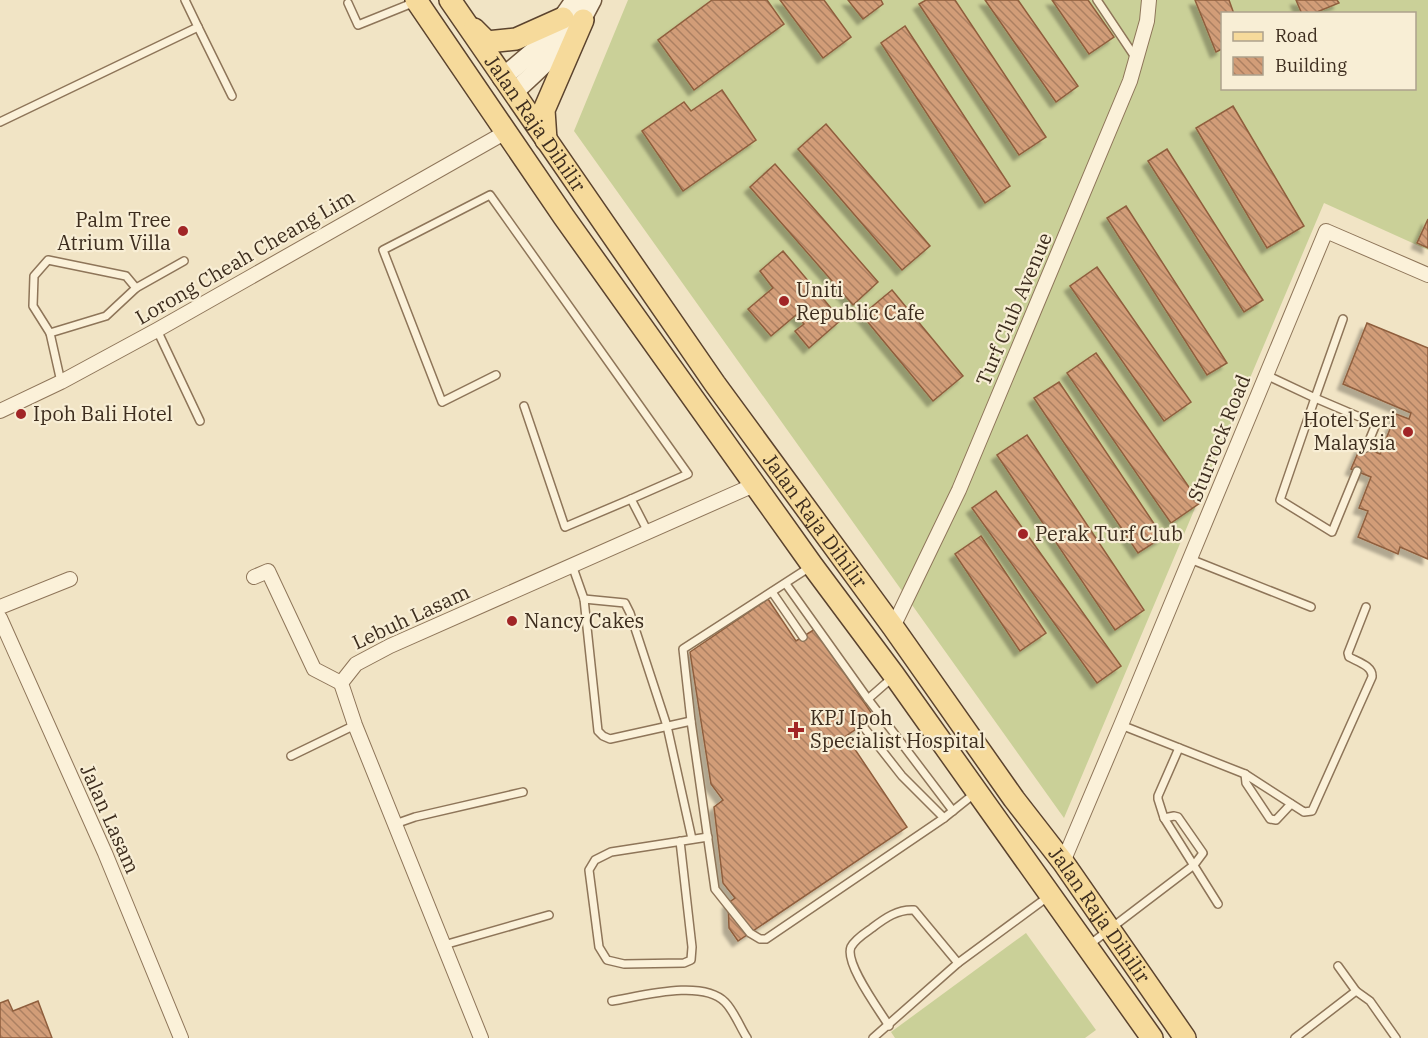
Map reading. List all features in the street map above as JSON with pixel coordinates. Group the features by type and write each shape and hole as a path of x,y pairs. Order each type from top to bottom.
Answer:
{"main road":[{"name":"Jalan Raja Dihilir","path":"450,0 505,87 546,140 715,384 893,627 1014,799 1062,862 1185,1038"},
{"name":"Jalan Raja Dihilir","path":"420,6 564,217 754,485 894,675 1152,1038"},
{"path":"420,6 444,25 482,80 505,87 500,98 546,163 555,180 564,217"},
{"path":"463,19 487,42 516,39 580,8"},
{"path":"546,140 544,110 580,8"},
{"path":"925,672 975,766 976,792"}],"street":[{"name":"Turf Club Avenue","path":"893,627 959,490 1130,81 1147,21 1149,0"},
{"path":"505,87 547,40 580,8"},
{"name":"Lorong Cheah Cheang Lim","path":"0,411 61,382 157,330 506,132"},
{"name":"Sturrock Road","path":"1062,862 1122,725 1326,231 1428,275"},
{"name":"Lebuh Lasam","path":"341,683 356,664 390,646 754,485"},
{"path":"254,577 268,571 314,669 341,683 355,725 481,1038"},
{"path":"0,607 70,579"},
{"name":"Jalan Lasam","path":"0,618 105,853 181,1038"}],"lane":[{"path":"185,0 232,96"},
{"path":"1097,0 1137,59"},
{"path":"348,3 358,25 420,6"},
{"path":"0,122 198,27"},
{"path":"496,375 442,402 383,250 490,195 688,474 565,527 524,406"},
{"path":"61,382 50,333 33,306 34,276 48,260 126,276 136,288"},
{"path":"50,333 106,316 136,288 184,261"},
{"path":"1344,319 1280,500 1332,532 1357,471"},
{"path":"157,330 200,421"},
{"path":"1266,375 1376,424 1366,448"},
{"path":"631,499 648,532"},
{"path":"1190,559 1311,607"},
{"path":"572,566 584,599 598,731 610,739 691,721"},
{"path":"812,566 683,649 691,721 716,889 750,933 760,939 766,939 944,818 976,792"},
{"path":"786,584 868,699 953,811"},
{"path":"772,592 803,637"},
{"path":"584,599 625,603 630,613 667,726 692,839"},
{"path":"1122,725 1245,774 1304,812 1312,811 1372,677 1370,668 1349,657 1348,653 1366,607"},
{"path":"868,699 894,675"},
{"path":"291,756 355,725"},
{"path":"862,725 902,776 944,818"},
{"path":"1179,748 1158,796 1164,818 1218,904"},
{"path":"1245,774 1246,783 1270,819 1276,820 1291,804"},
{"path":"395,824 415,817 522,792"},
{"path":"1088,947 1194,865 1203,853 1178,817 1164,818"},
{"path":"680,841 692,947 691,960 684,963 624,964 607,960 599,947 589,870 596,860 611,852 692,839 708,837"},
{"path":"873,1038 958,963 1051,895"},
{"path":"889,1026 850,962 851,948 860,937 883,919 904,909 915,910 958,963"},
{"path":"444,945 549,915"},
{"path":"1338,966 1356,991 1370,1001 1396,1038"},
{"path":"612,1001 672,990 711,993 726,1002 747,1038"},
{"path":"1295,1038 1356,991"}],"green space":[{"name":"Perak Turf Club","path":"628,0 1428,0 1428,250 1324,203 1064,818 574,131"},
{"path":"1026,933 1096,1030 1085,1038 895,1038 891,1032"}],"building":[{"path":"712,0 767,0 784,24 694,90 658,40"},
{"path":"780,0 824,0 851,37 823,58"},
{"path":"848,0 881,0 883,4 863,19"},
{"path":"926,0 955,0 1046,137 1019,155 919,4"},
{"path":"985,0 1018,0 1078,86 1056,102"},
{"path":"1052,0 1088,0 1114,37 1089,54"},
{"path":"1195,0 1229,0 1233,12 1221,12 1221,50 1216,52"},
{"path":"1296,0 1337,0 1339,3 1317,12 1301,12"},
{"path":"905,26 1010,186 985,203 881,43"},
{"path":"722,90 756,140 683,191 642,131 684,102 691,111"},
{"path":"1233,106 1304,226 1267,248 1196,128"},
{"path":"826,124 930,246 902,270 798,149"},
{"path":"1167,149 1263,300 1244,312 1148,161"},
{"path":"775,164 878,282 853,305 750,187"},
{"path":"1126,206 1227,363 1207,375 1107,218"},
{"path":"1428,219 1428,248 1417,243"},
{"path":"783,251 841,320 809,348 795,331 804,324 796,315 771,336 748,309 773,288 760,271"},
{"path":"1097,267 1191,402 1164,421 1070,286"},
{"path":"892,290 963,376 933,401 862,315"},
{"name":"Hotel Seri Malaysia","path":"1367,323 1428,348 1428,559 1400,547 1398,554 1358,537 1368,511 1359,508 1371,477 1351,469 1361,446 1380,454 1396,414 1409,419 1411,413 1343,384"},
{"path":"1096,353 1200,503 1171,523 1067,373"},
{"path":"1059,382 1163,537 1138,553 1034,398"},
{"path":"1027,435 1144,610 1115,630 997,455"},
{"path":"996,491 1121,666 1097,683 972,508"},
{"path":"981,536 1046,633 1020,651 955,554"},
{"name":"KPJ Ipoh Specialist Hospital","path":"768,599 796,641 815,629 874,717 846,736 907,827 738,941 729,928 728,903 735,898 723,883 714,807 723,800 711,784 690,652"},
{"path":"8,1000 13,1011 38,1001 52,1038 0,1038 0,1003"}],"place":[{"name":"Palm Tree Atrium Villa","path":"183,231"},
{"name":"Uniti Republic Cafe","path":"784,301"},
{"name":"Ipoh Bali Hotel","path":"21,414"},
{"name":"Hotel Seri Malaysia","path":"1408,432"},
{"name":"Perak Turf Club","path":"1023,534"},
{"name":"Nancy Cakes","path":"512,621"},
{"name":"KPJ Ipoh Specialist Hospital","path":"796,730"}]}
